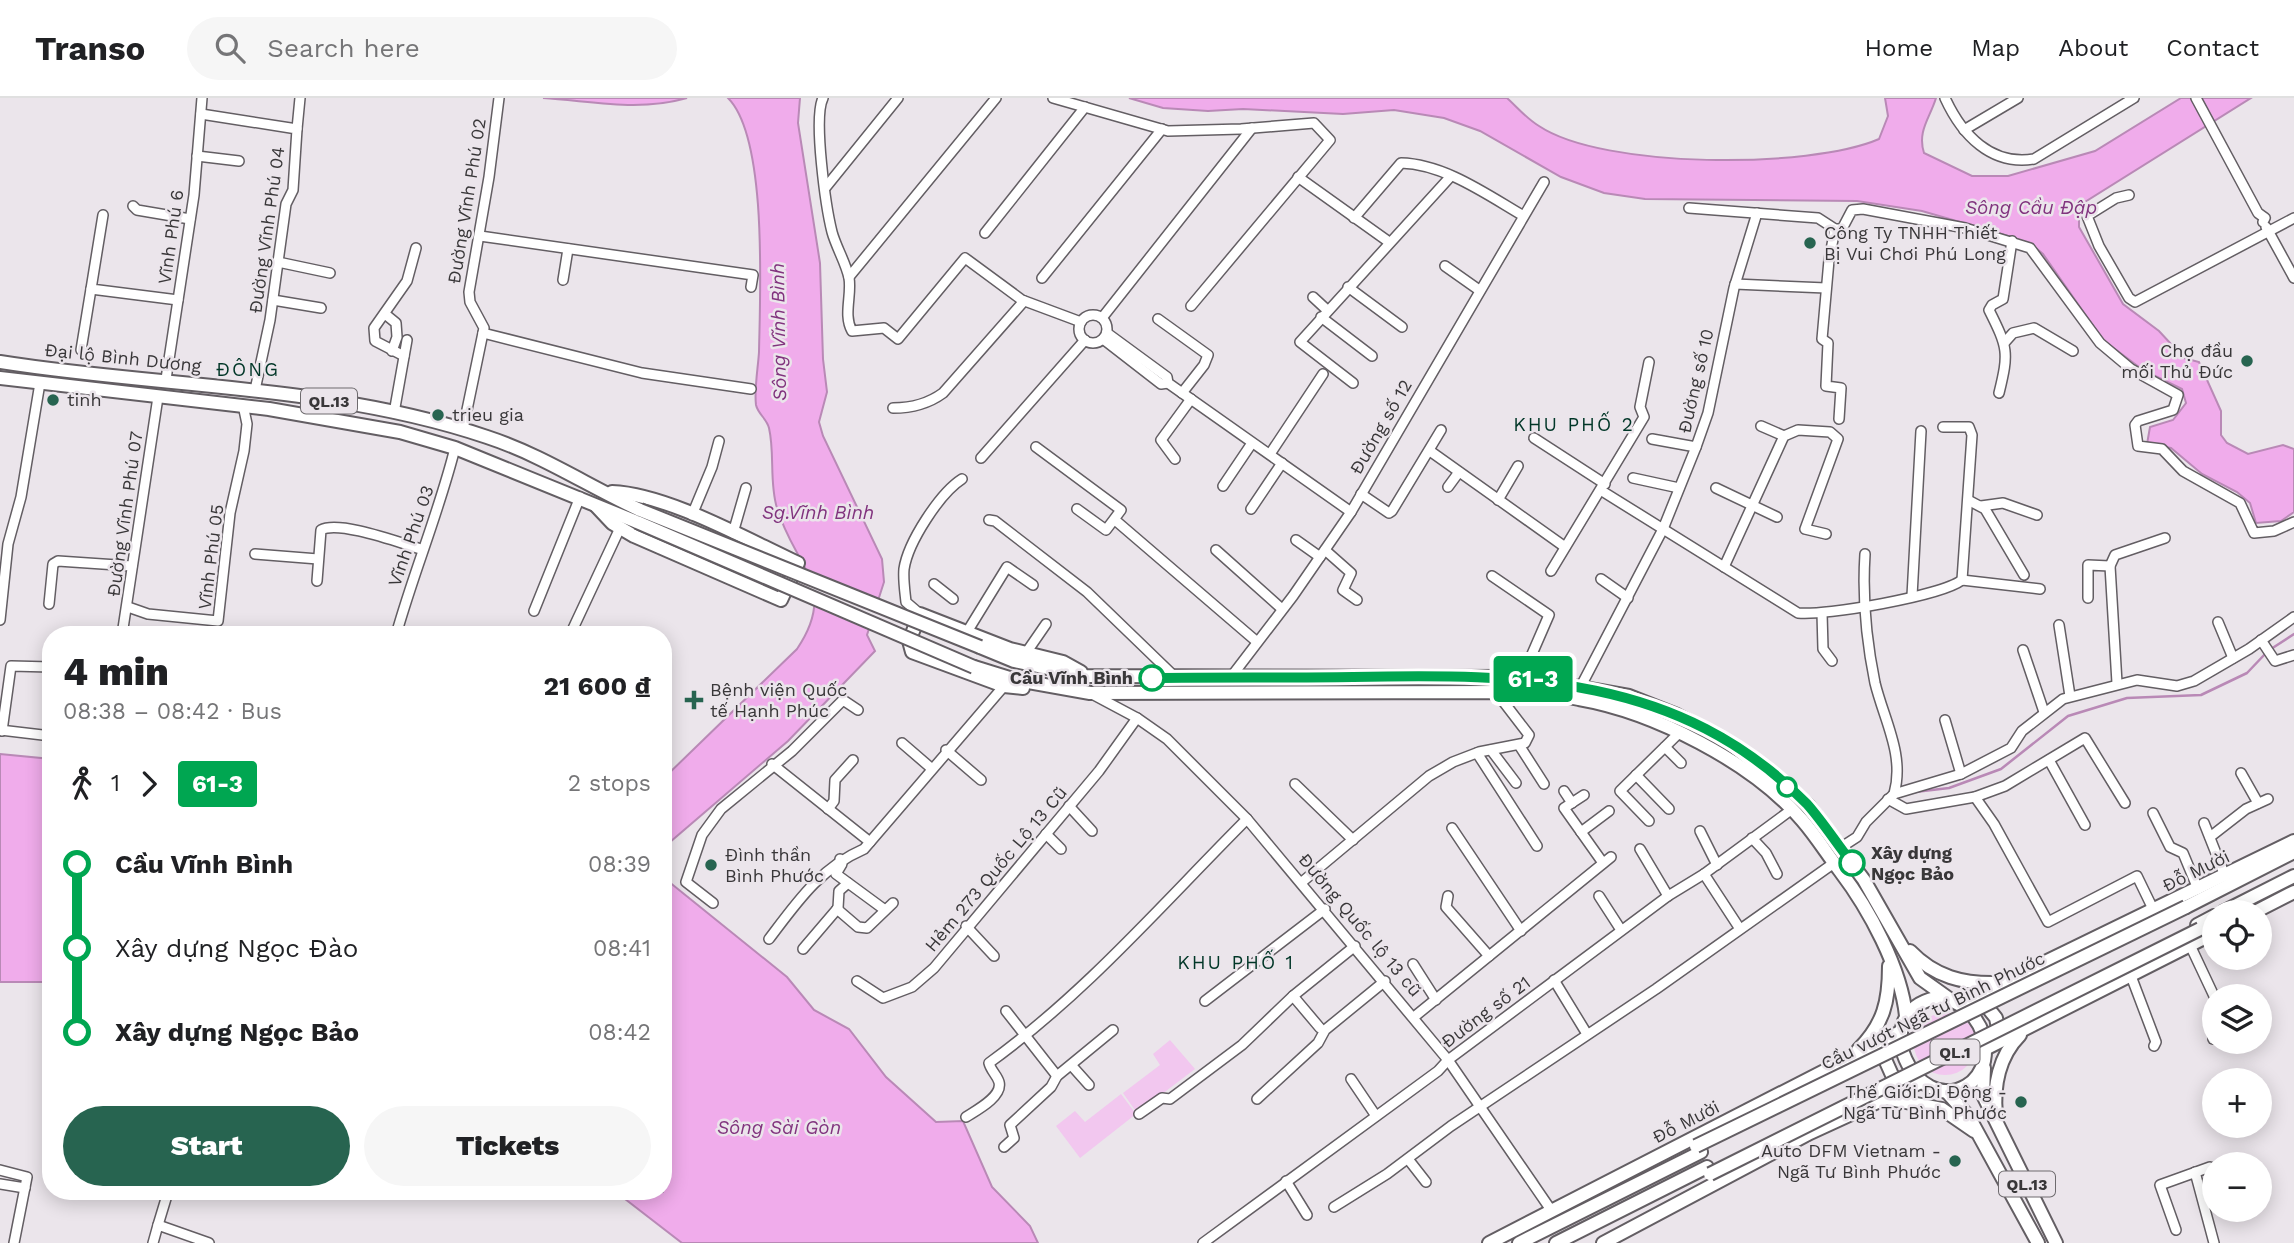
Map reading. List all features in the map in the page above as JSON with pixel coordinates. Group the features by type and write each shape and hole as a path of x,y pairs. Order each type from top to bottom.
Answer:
{"highway":[{"name":"Đại lộ Bình Dương","path":"0,362 256,390 394,413 463,429 535,455 608,492 639,516"},
{"name":"Đại lộ Bình Dương","path":"0,378 243,405 377,427 455,448 593,502 639,516"},
{"path":"593,502 620,528 781,600 798,563 692,515 638,496 608,492"},
{"name":"QL.13","path":"639,516 1014,661 1085,676 1522,677 1629,696 1677,715 1726,741 1808,805 1864,880 1923,982 1961,1003 1975,1018 1985,1049 1983,1095 2056,1243"},
{"name":"QL.13","path":"639,516 974,667 1016,680 1076,692 1496,692 1580,699 1629,712 1718,752 1765,785 1791,810 1836,865 1904,994 1906,1016"},
{"path":"1076,692 1004,686 912,652 909,642 920,614 1026,653 1067,663 1085,676"},
{"name":"Đỗ Mười","path":"1961,1003 2294,841"},
{"name":"Đỗ Mười","path":"2187,909 2294,854"},
{"path":"2247,900 2294,876"},
{"path":"2257,900 2294,881"},
{"path":"2272,903 2294,892"},
{"name":"Cầu vượt Ngã tư Bình Phước","path":"1698,1149 2187,909"},
{"name":"QL.1","path":"1556,1243 1572,1241 2202,926"},
{"path":"1896,935 1919,961 1937,973 1962,981 2001,983"},
{"name":"QL.1","path":"1985,1049 2202,939"},
{"path":"1850,1058 1883,1018 1889,995 1891,967"},
{"path":"1975,996 1986,1002 1996,1018 2000,1041"},
{"path":"1921,1082 1908,1061 1900,1032 1906,1016 1925,1000 1948,998"},
{"path":"1997,1125 1994,1097 1996,1082 2007,1051 2028,1027"},
{"name":"Đỗ Mười","path":"1519,1243 1554,1217 1900,1032"},
{"path":"1878,1044 1892,1075 1907,1087"},
{"path":"1946,1091 1969,1085 1984,1063"},
{"name":"QL.13","path":"1921,1082 1946,1091 1961,1105 2038,1243"},
{"name":"QL.1","path":"1603,1243 1799,1138 1921,1082"},
{"path":"1884,1097 1942,1109 1980,1135"},
{"name":"Đỗ Mười","path":"1489,1243 1554,1217 1698,1149"}],"street":[{"name":"Vĩnh Phú 6","path":"166,379 190,219 202,98"},
{"path":"298,129 300,98"},
{"name":"Đường Vĩnh Phú 02","path":"483,333 483,325 470,302 469,292 480,236 499,98"},
{"path":"823,98 818,114 831,229 849,276 848,304 852,331 889,329 895,340 965,258 1024,301 1081,322"},
{"path":"826,187 898,98"},
{"path":"849,276 996,98"},
{"path":"1053,98 1162,130 1252,128 1314,123 1330,140 1191,306"},
{"path":"1945,98 1964,130 1999,157 2020,161 2034,159 2134,98"},
{"path":"2196,98 2258,213 2265,218 2265,226 2294,278"},
{"path":"1964,130 2015,99"},
{"path":"985,233 1085,107"},
{"name":"Đường Vĩnh Phú 04","path":"201,114 298,129 293,190 286,204 273,300 256,390"},
{"path":"1102,318 1252,128"},
{"path":"1042,278 1162,130"},
{"path":"197,156 240,161"},
{"path":"1354,218 1401,163 1414,163 1451,176 1522,215"},
{"path":"1353,383 1300,344 1348,287 1451,176"},
{"path":"1298,177 1389,242"},
{"name":"Đường số 12","path":"1231,677 1351,512 1522,215 1544,182"},
{"path":"2129,195 2116,198 2087,216 2099,246 2129,298 2135,302 2265,226 2294,218"},
{"path":"133,206 137,210 190,219"},
{"path":"1689,208 1818,218 1835,229 1842,229 1852,210 1863,209 1945,224 2030,248 2044,263 2100,343 2131,369 2178,395 2173,410 2138,421 2138,446 2162,449 2183,471 2240,503 2253,533 2274,531 2294,522"},
{"name":"Đường số 10","path":"1581,686 1663,529 1696,447 1708,413 1735,284 1757,213"},
{"path":"81,350 91,275 103,215"},
{"path":"1835,229 1822,339 1828,343 1826,386 1841,388 1839,419"},
{"path":"480,236 752,275 751,287"},
{"path":"1999,393 2008,358 2005,342 1989,310 2003,299 2012,241"},
{"path":"404,356 375,341 374,328 407,282 416,248"},
{"path":"563,280 568,249"},
{"path":"278,262 330,273"},
{"path":"1445,266 1479,289"},
{"path":"1735,284 1826,288"},
{"path":"1348,287 1402,327"},
{"path":"91,289 178,300"},
{"path":"1312,297 1324,314 1372,356"},
{"path":"273,300 321,308"},
{"path":"892,408 907,408 933,400 943,393 1024,301"},
{"path":"385,314 396,323 397,337 392,351"},
{"path":"1092,315 1102,318 1108,326 1105,336 1092,343 1085,340 1080,334 1081,322 1092,315"},
{"path":"1158,319 1208,355 1204,365 1182,393"},
{"path":"2005,342 2013,333 2034,328 2073,351"},
{"path":"463,429 483,333 642,373 751,389"},
{"path":"1105,336 1161,384 1168,383 1351,512"},
{"path":"394,413 407,340"},
{"path":"981,458 1085,340"},
{"path":"1551,571 1644,417 1640,407 1649,362"},
{"path":"1270,454 1323,374"},
{"path":"0,566 21,497 40,383"},
{"name":"Đường Vĩnh Phú 07","path":"124,626 158,397"},
{"path":"1175,459 1161,440 1191,399"},
{"name":"Vĩnh Phú 05","path":"128,607 148,614 218,621 229,520 244,451 247,424 243,405"},
{"path":"1761,426 1784,436"},
{"path":"1943,428 1969,427 1972,445 1962,580"},
{"path":"1361,494 1389,513 1441,430"},
{"path":"1724,567 1784,436 1798,430 1830,432 1838,439 1805,529 1826,534"},
{"path":"1912,596 1921,431"},
{"path":"1534,438 1663,529 1798,613 1822,613 1862,607 1912,596 1962,580 2040,589"},
{"path":"1652,439 1696,447"},
{"path":"692,515 712,467 719,442"},
{"path":"1223,486 1252,443"},
{"path":"1036,447 1121,510 1106,530 1101,529 1077,509"},
{"name":"Vĩnh Phú 03","path":"399,626 421,549 438,513 455,448"},
{"path":"1430,451 1565,547"},
{"path":"1251,509 1282,463"},
{"path":"1498,500 1518,466"},
{"path":"1448,487 1459,471"},
{"path":"1633,478 1679,488"},
{"path":"920,614 906,602 904,571 908,556 947,488 962,479"},
{"path":"733,533 746,488"},
{"path":"1716,488 1777,517"},
{"path":"534,611 580,497"},
{"path":"1968,500 1981,506 2000,532 2024,575"},
{"path":"1981,506 2003,503 2037,515"},
{"path":"989,520 995,521 1078,585 1175,677"},
{"path":"1115,520 1256,641"},
{"path":"317,581 321,530 327,527 356,531 421,549"},
{"path":"574,626 620,528"},
{"path":"2117,683 2110,566 2115,555 2165,538"},
{"path":"1296,540 1351,573 1343,590 1357,600"},
{"path":"0,620 8,544"},
{"path":"1216,550 1282,609"},
{"path":"255,554 318,559"},
{"path":"1865,554 1862,607 1876,685 1898,760 1891,796"},
{"path":"50,604 53,564 58,561 132,566"},
{"path":"2088,598 2088,565 2110,566"},
{"path":"967,632 1007,567 1033,585"},
{"path":"1492,576 1549,615 1522,677"},
{"path":"1601,579 1628,598"},
{"path":"934,583 953,599"},
{"path":"1822,613 1823,649 1832,661"},
{"path":"1840,848 1857,838 1866,822 1891,796 1961,774 2011,748 2022,731 2044,712 2070,696 2137,680 2177,686 2194,681 2233,659 2265,646 2294,617"},
{"path":"2218,622 2233,659"},
{"path":"1026,653 1046,624"},
{"path":"2059,625 2070,696"},
{"path":"2265,646 2275,661 2294,655"},
{"path":"2023,650 2044,712"},
{"path":"42,667 11,666 1,730 42,735"},
{"path":"769,939 816,879 840,859 864,849 946,750 1004,686"},
{"path":"1301,882 1429,776 1477,753 1525,743 1529,735 1496,692"},
{"name":"Đường Quốc lộ 13 cũ","path":"1090,693 1137,718 1167,739 1247,819 1325,909 1448,1060 1482,1106 1554,1217"},
{"path":"713,903 686,881 702,835 721,809 772,764 792,751 842,700 858,710"},
{"name":"Hẻm 273 Quốc Lộ 13 Cũ","path":"857,981 883,998 912,986 934,968 966,926 1099,771 1137,718"},
{"path":"1945,720 1961,774"},
{"path":"1649,821 1620,791 1679,733"},
{"path":"1891,796 1906,809 1975,797 2005,786 2085,738 2125,803"},
{"path":"902,743 931,768"},
{"path":"1519,745 1544,784"},
{"path":"1665,747 1681,763"},
{"path":"946,750 981,780"},
{"path":"1491,750 1516,783"},
{"path":"1477,753 1537,846"},
{"path":"828,809 834,801 835,780 853,760"},
{"path":"2049,760 2085,825"},
{"path":"772,764 870,842"},
{"path":"2210,837 2246,808 2263,801 2241,773"},
{"path":"1636,775 1669,808"},
{"path":"1295,783 1353,840"},
{"path":"1564,791 1572,803"},
{"path":"1414,1017 1607,860 1581,832 1564,808 1584,795"},
{"path":"1975,797 1994,824 2048,922 2137,876 2154,911"},
{"path":"1069,806 1092,831"},
{"name":"Đường số 21","path":"1203,1243 1438,1071 1448,1060 1621,930 1717,865 1791,810"},
{"path":"1581,832 1609,811"},
{"path":"2153,813 2170,847 2183,853 2198,889"},
{"path":"965,1118 992,1098 999,1088 999,1081 989,1063 1025,1037 1125,947 1142,924 1247,819"},
{"path":"2204,823 2225,876"},
{"path":"1452,828 1521,931"},
{"path":"1700,831 1717,865"},
{"path":"1046,834 1061,849"},
{"path":"1752,838 1766,853 1777,874"},
{"path":"1640,849 1668,896"},
{"path":"837,909 859,927 867,928 889,906 836,874 842,864 840,859"},
{"path":"1334,1207 1836,865"},
{"path":"1704,874 1740,929"},
{"path":"803,949 837,909 839,891 848,883"},
{"path":"1448,896 1446,906 1489,956"},
{"path":"1599,896 1621,930"},
{"path":"1205,1001 1325,909"},
{"path":"966,926 994,956"},
{"path":"2190,945 2208,984"},
{"path":"1139,1114 1161,1098 1170,1099 1232,1053 1293,996 1355,946"},
{"path":"1413,964 1436,1000"},
{"path":"2131,976 2153,1031 2156,1042 2154,1046"},
{"path":"1258,1098 1318,1043 1325,1030 1385,981"},
{"path":"1554,981 1587,1034"},
{"path":"1293,996 1320,1028"},
{"path":"1006,1011 1057,1076"},
{"path":"1004,1147 1014,1138 1010,1125 1051,1087 1057,1076 1113,1030"},
{"path":"1072,1066 1089,1085"},
{"path":"1351,1079 1376,1116"},
{"path":"1408,1159 1426,1182"},
{"path":"0,1170 26,1175 14,1243"},
{"path":"2176,1230 2160,1185 2202,1170"},
{"path":"2195,1172 2214,1243"},
{"path":"1286,1181 1307,1215"},
{"path":"0,1184 25,1188"},
{"path":"153,1243 166,1200"},
{"path":"158,1225 209,1243"}],"shaded area":[{"path":"1945,1013 1967,1022 1976,1044 1967,1066 1945,1075 1923,1066 1914,1044 1923,1022"},
{"path":"1170,1040 1195,1069 1137,1113 1123,1093 1160,1065 1153,1054"},
{"path":"1121,1094 1136,1114 1080,1158 1056,1126 1075,1111 1085,1122"}],"water":[{"path":"543,98 687,98 633,105"},
{"name":"Sg.Vĩnh Bình","path":"728,98 800,98 798,123 820,263 823,359 827,392 819,422 823,436 882,559 884,582 867,635 875,651 788,741 672,840 672,770 797,649 809,628 814,609 814,592 809,577 777,508 769,428 756,405 759,352 759,219 750,147 741,118"},
{"name":"Sông Cầu Đập","path":"1129,98 1507,98 1539,126 1569,140 1609,150 1657,157 1707,160 1806,156 1847,149 1879,139 1888,116 1885,98 1936,98 1923,131 1924,153 1972,176 2008,176 2095,151 2181,98 2251,98 2085,202 2079,212 2079,227 2123,304 2159,331 2184,358 2199,362 2221,411 2221,435 2227,443 2248,454 2283,445 2294,449 2294,512 2281,521 2256,523 2250,503 2237,492 2202,474 2171,448 2147,444 2150,427 2173,420 2186,403 2182,389 2143,370 2103,340 2043,254 2032,245 2008,236 1922,211 1857,201 1645,199 1604,193 1561,177 1480,131 1444,118 1394,110 1343,114 1243,109 1208,111 1163,108"},
{"path":"0,754 42,758 42,982 0,982"},
{"name":"Sông Sài Gòn","path":"672,884 787,977 814,1010 849,1029 886,1077 936,1122 963,1121 992,1187 1030,1226 1038,1243 682,1243 626,1200 672,1200"}],"pier":[{"path":"800,566 882,601 872,631 813,606 812,594"}],"waterway":[{"path":"2271,649 2294,634"},
{"path":"1915,792 1949,788 2001,769 2068,716 2127,698 2201,695 2247,673 2266,653"}],"bus line":[{"name":"61-3","path":"1152,678 1522,677 1629,696 1677,715 1726,741 1770,772 1808,805 1852,863"}],"place":[{"name":"Công Ty TNHH Thiết Bị Vui Chơi Phú Long","path":"1810,243"},
{"name":"Chợ đầu mối Thủ Đức","path":"2247,361"},
{"name":"tinh","path":"53,400"},
{"name":"trieu gia","path":"438,415"},
{"name":"Cầu Vĩnh Bình","path":"1152,678"},
{"name":"Bệnh viện Quốc tế Hạnh Phúc","path":"694,700"},
{"name":"Xây dựng Ngọc Bảo","path":"1852,863"},
{"name":"Đình thần Bình Phước","path":"711,865"},
{"name":"Thế Giới Di Động - Ngã Tư Bình Phước","path":"2021,1102"},
{"name":"Auto DFM Vietnam - Ngã Tư Bình Phước","path":"1955,1161"}],"district":[{"name":"ĐÔNG","path":"248,369"},
{"name":"KHU PHỐ 2","path":"1574,424"},
{"name":"KHU PHỐ 1","path":"1236,962"}],"water label":[{"name":"Sông Vĩnh Bình","path":"778,332"}]}
